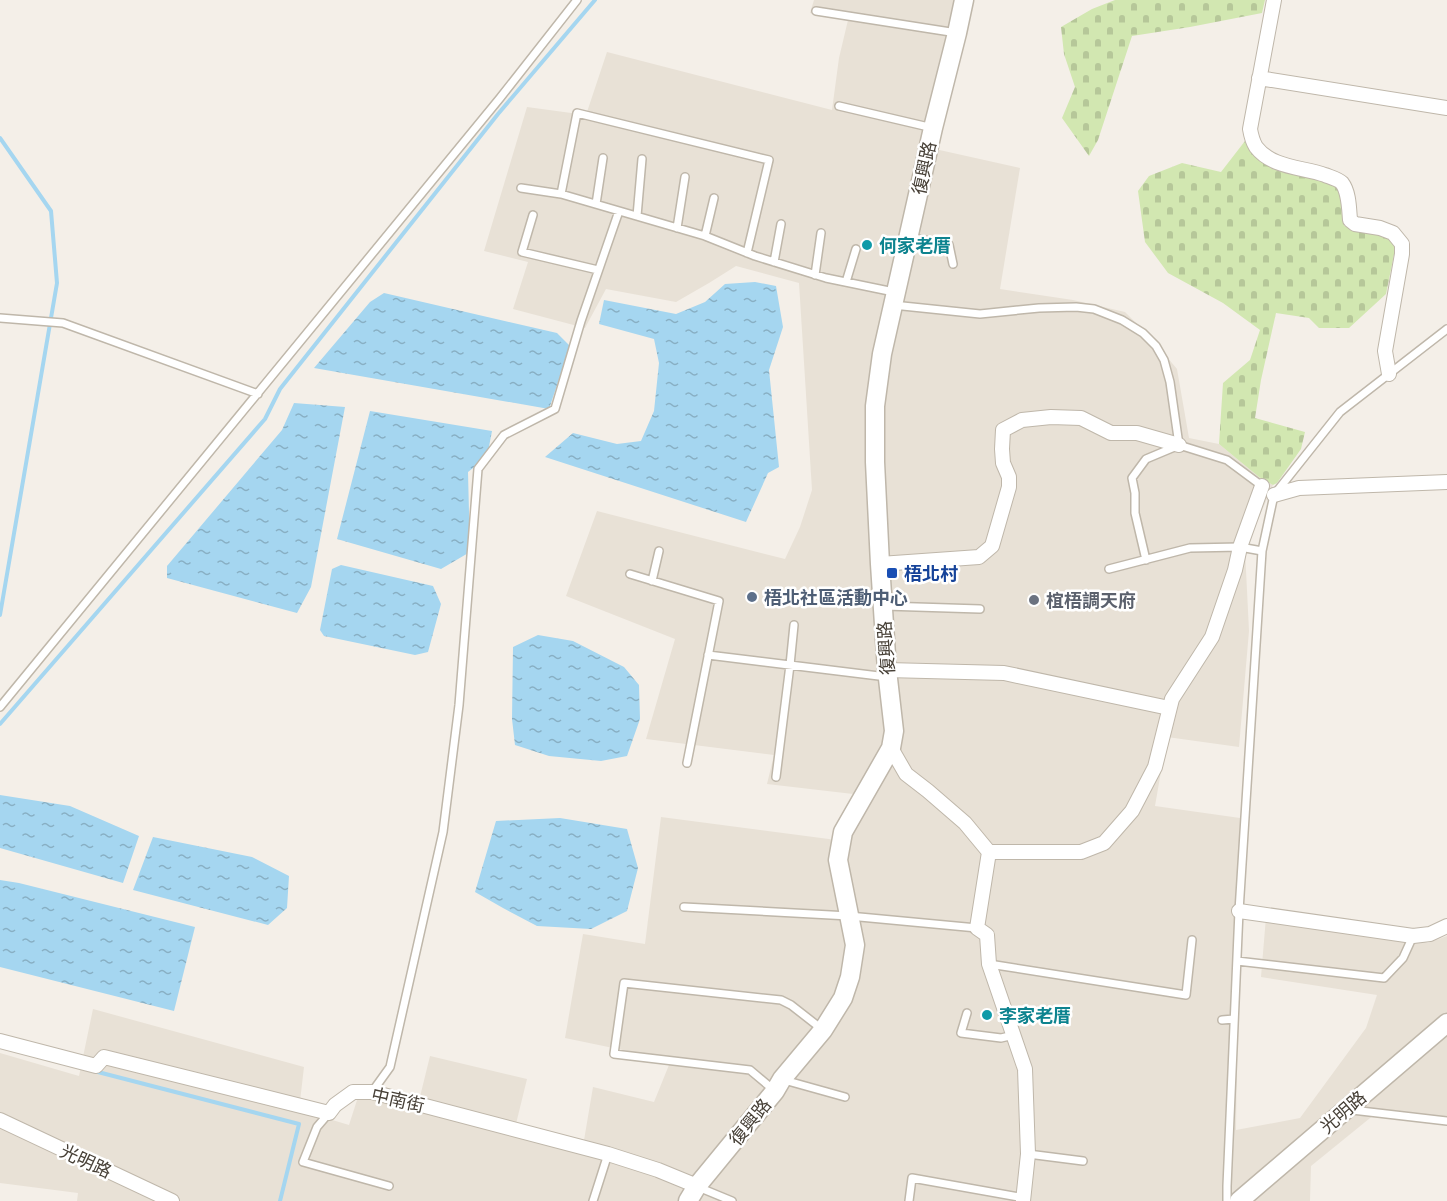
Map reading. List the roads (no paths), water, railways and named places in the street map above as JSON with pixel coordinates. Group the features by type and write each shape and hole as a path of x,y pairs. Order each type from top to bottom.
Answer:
{"street":[{"name":"復興路","path":"693,1194 823,1030 843,998 850,977 855,945 838,860 843,832 891,748 894,731 887,674 880,564 875,406 882,354 964,0"},
{"path":"1274,0 1250,129 1255,145 1264,155 1286,165 1340,181 1348,198 1350,220 1355,224 1380,228 1393,233 1402,244 1385,351 1389,374"},
{"path":"1259,78 1447,108"},
{"path":"880,564 979,557 992,546 1009,487 1009,477 1003,464 1003,430 1022,420 1052,417 1081,418 1111,433 1137,433 1179,445"},
{"path":"1274,495 1299,488 1447,482"},
{"path":"989,852 1081,852 1104,843 1132,812 1155,767 1172,699 1212,637 1262,486"},
{"path":"887,674 1004,673 1169,708"},
{"path":"891,748 906,774 965,823 989,852 977,928 987,935 989,964 1025,1069 1028,1154 1023,1199"},
{"path":"1239,911 1413,936 1430,934 1447,926"},
{"name":"光明路","path":"1239,1201 1447,1023"},
{"path":"0,1041 96,1066 104,1057 329,1113"},
{"name":"中南街","path":"329,1113 334,1105 353,1092 372,1092 608,1154 658,1170 693,1194"},
{"name":"光明路","path":"0,1120 172,1201"}],"lane":[{"path":"0,707 500,99 577,0"},
{"path":"816,11 957,33"},
{"path":"839,106 933,128"},
{"path":"561,194 577,113 769,160 747,253"},
{"path":"596,204 603,158"},
{"path":"637,216 642,159"},
{"path":"677,228 685,177"},
{"path":"521,188 561,194 705,236 774,262 846,282 895,299 980,314 1039,308 1094,309 1122,320 1143,333 1156,346 1164,360 1170,382 1179,445"},
{"path":"705,236 714,198"},
{"path":"372,1092 390,1067 443,832 459,705 478,469 504,435 555,409 581,321 619,211"},
{"path":"533,215 522,252 598,270"},
{"path":"774,262 781,224"},
{"path":"815,275 821,233"},
{"path":"909,237 949,245 953,264"},
{"path":"846,282 856,249"},
{"path":"0,318 63,323 258,394"},
{"path":"1227,1201 1239,911 1262,551 1274,495 1340,412 1447,328"},
{"path":"1146,560 1135,513 1132,478 1146,459 1179,445 1227,460 1274,495"},
{"path":"1109,570 1190,548 1240,548 1262,551"},
{"path":"652,581 659,551"},
{"path":"630,574 718,602 687,763"},
{"path":"883,606 980,609"},
{"path":"776,777 794,625"},
{"path":"708,655 887,674"},
{"path":"684,907 849,916 977,928"},
{"path":"1237,962 1384,978 1403,958 1413,936"},
{"path":"989,964 1186,995 1192,940"},
{"path":"823,1030 781,1000 624,983 614,1054 750,1070 779,1085 845,1096"},
{"path":"967,1013 961,1033 1001,1038 1014,1035"},
{"path":"1222,1020 1234,1019"},
{"path":"1346,1109 1447,1121"},
{"path":"329,1113 317,1127 303,1162 389,1186"},
{"path":"593,1201 608,1154"},
{"path":"1028,1154 1083,1161"},
{"path":"909,1201 912,1178 1023,1199"},
{"name":"中南街","path":"693,1194 732,1201"}],"water":[{"path":"755,282 776,286 783,327 769,370 779,467 768,473 746,522 545,457 573,433 617,444 641,441 654,411 659,363 654,339 599,324 604,300 676,314 705,302 725,284"},
{"path":"384,293 557,333 570,346 549,409 314,368 370,302"},
{"path":"294,403 345,407 311,587 297,613 167,578 167,566 282,430"},
{"path":"370,411 492,431 487,457 468,472 470,552 441,569 337,539"},
{"path":"341,565 433,586 441,604 428,652 415,655 324,636 320,630 332,569"},
{"path":"538,635 573,641 624,667 639,685 640,719 627,756 601,761 549,756 515,745 512,719 513,647"},
{"path":"0,795 70,806 139,836 123,883 0,848"},
{"path":"560,818 627,829 638,868 627,911 591,929 537,926 475,892 496,821"},
{"path":"153,837 252,857 289,876 287,908 268,925 133,890"},
{"path":"0,880 195,927 174,1011 0,967"}],"waterway":[{"path":"0,724 265,419 280,389 498,114 595,0"},
{"path":"0,138 51,211 57,283 0,615"},
{"path":"94,1071 299,1124 280,1201"}],"place":[{"name":"何家老厝","path":"867,245"},
{"name":"梧北村","path":"892,573"},
{"name":"梧北社區活動中心","path":"752,597"},
{"name":"椬梧調天府","path":"1034,600"},
{"name":"李家老厝","path":"987,1015"}]}
